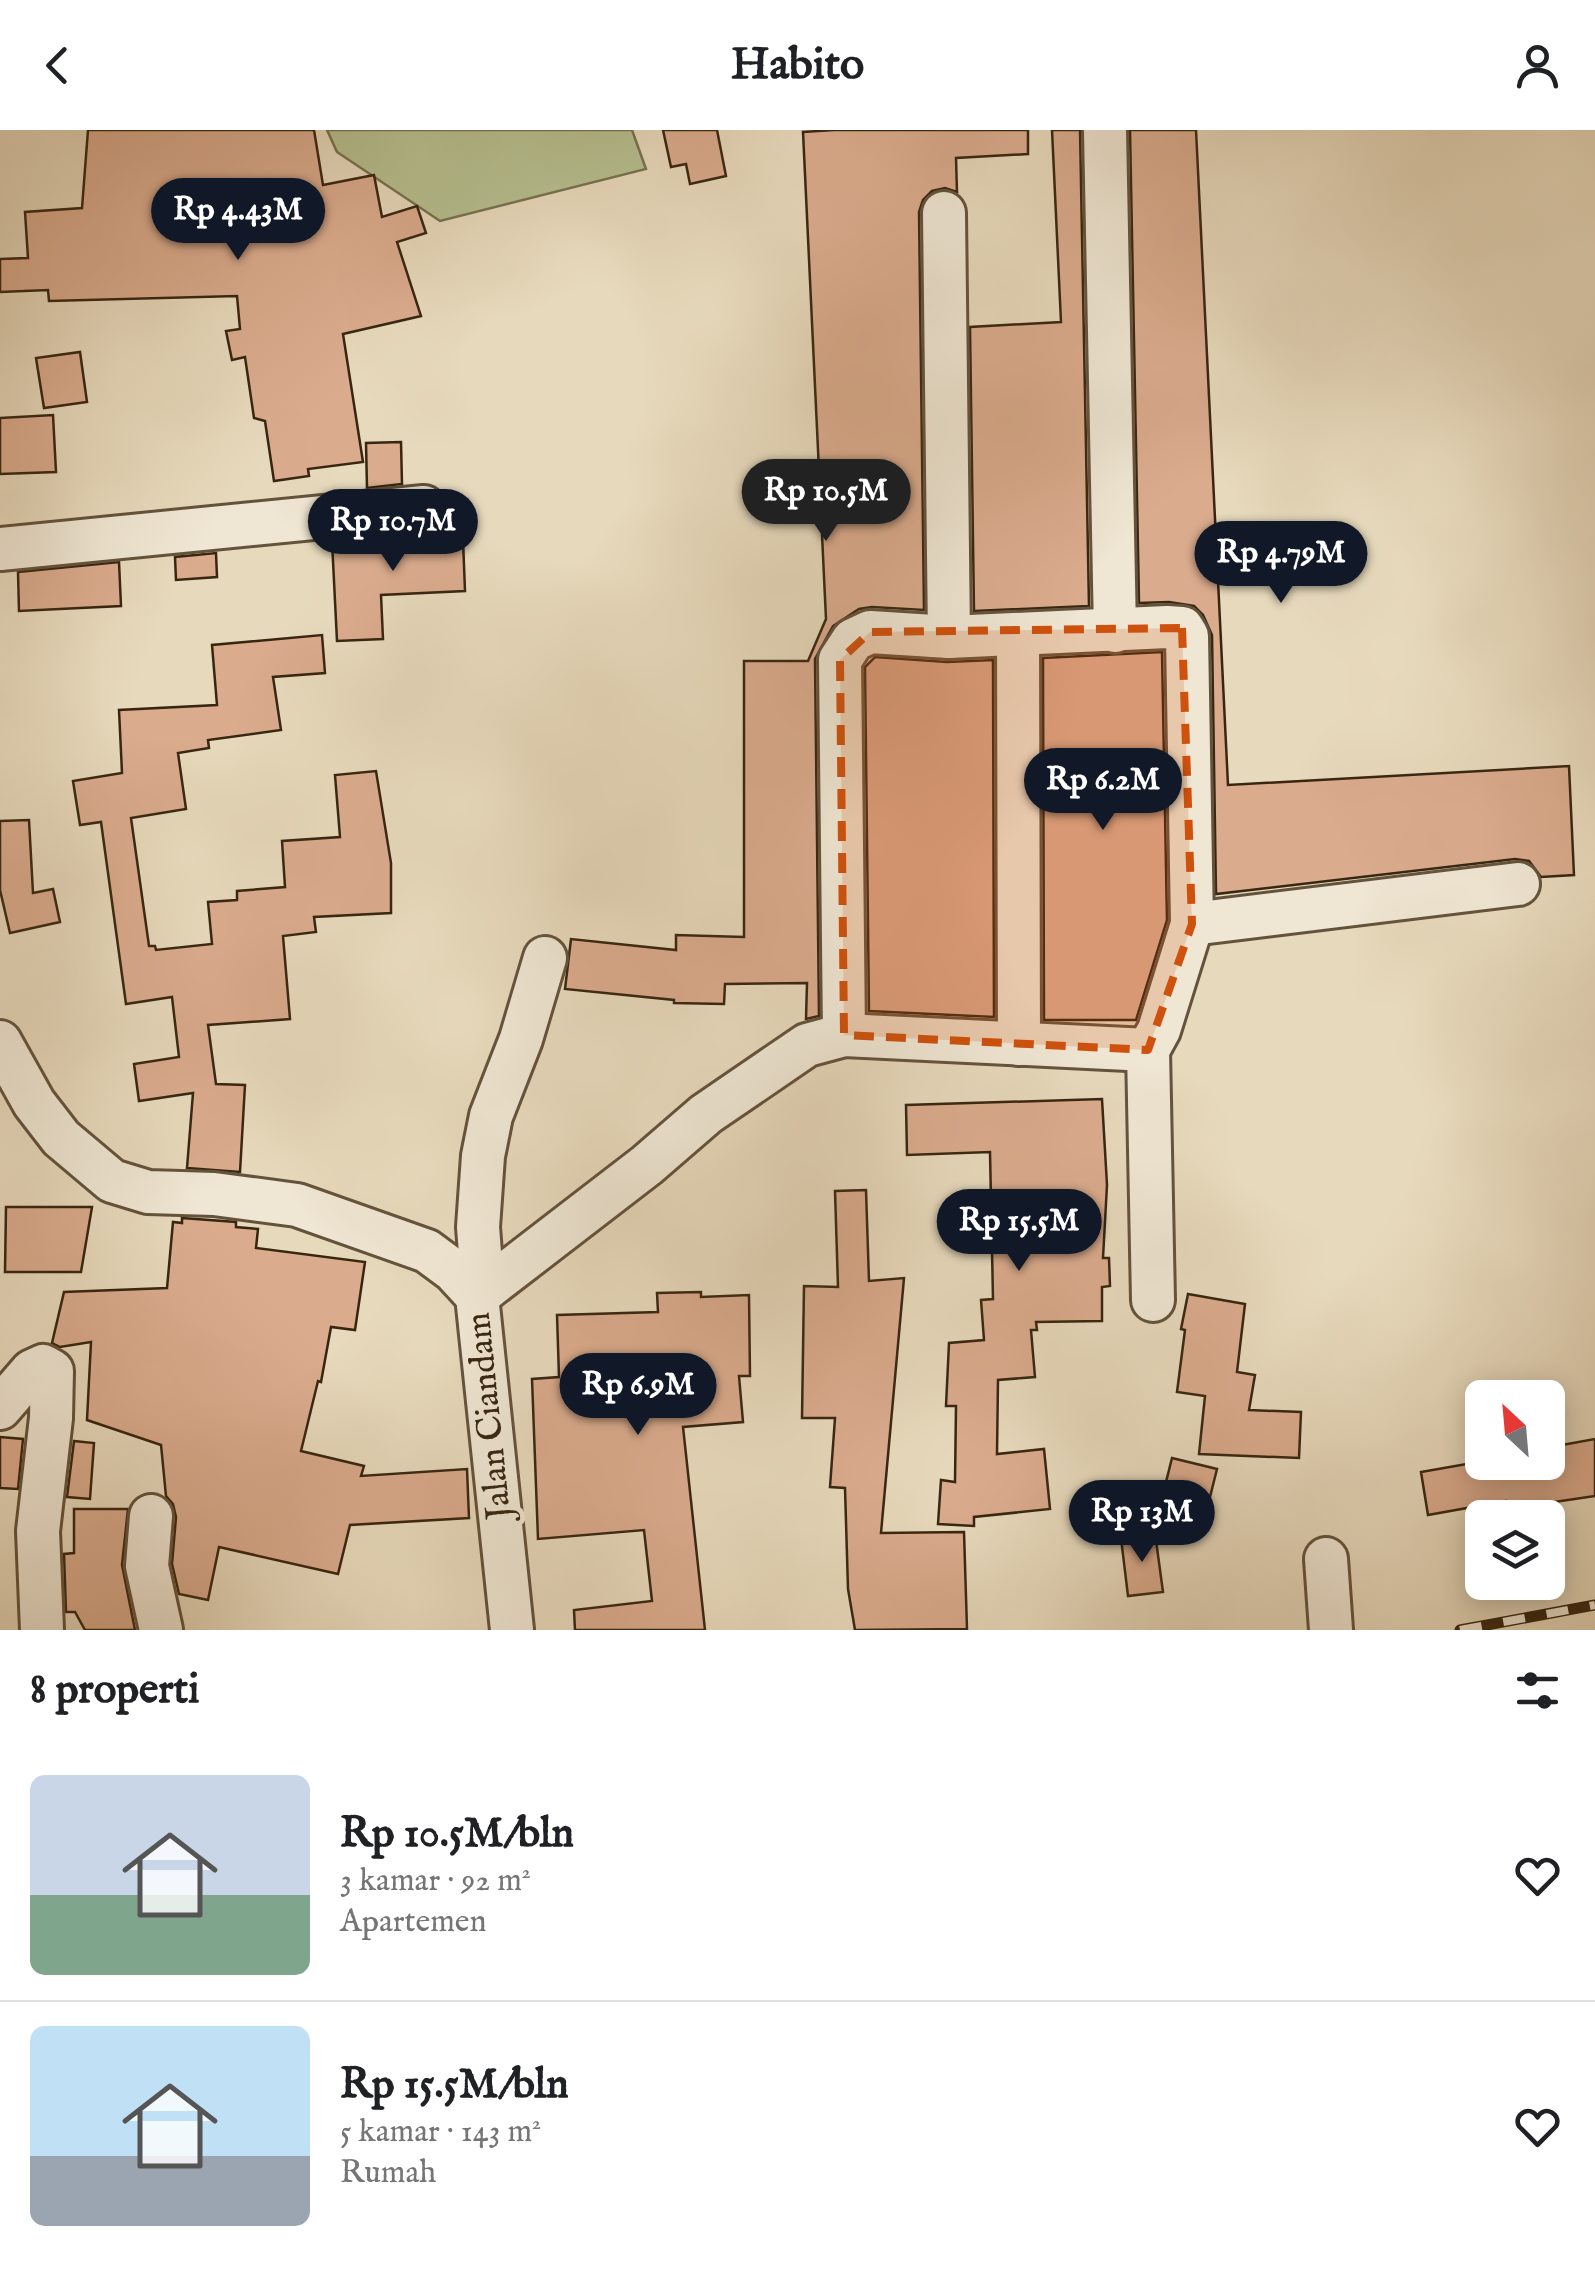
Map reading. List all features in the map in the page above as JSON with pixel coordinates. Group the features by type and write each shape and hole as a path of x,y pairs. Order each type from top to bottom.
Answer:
{"street":[{"path":"1105,131 1115,631"},
{"path":"944,213 949,637"},
{"path":"0,550 424,506"},
{"path":"844,1036 840,660 853,640 870,632 949,637 1182,628 1187,636 1192,924 1148,1050 1153,1300"},
{"path":"1018,634 1020,1044"},
{"path":"1192,924 1518,884"},
{"path":"480,1294 478,1227 483,1156 491,1116 521,1039 545,958"},
{"path":"480,1294 619,1188 706,1114 807,1045 844,1036 1148,1050"},
{"name":"Jalan Ciandam","path":"0,1042 34,1102 61,1138 112,1181 148,1192 214,1194 297,1204 427,1251 480,1294 512,1630"},
{"path":"0,1408 32,1371 43,1366 52,1371 51,1418 38,1531 42,1630"},
{"path":"151,1516 146,1566 161,1630"},
{"path":"1326,1559 1331,1630"}],"highlighted area":[{"path":"1182,628 1192,924 1148,1050 844,1035 840,660 870,632"}],"green space":[{"path":"327,130 632,130 646,169 440,221 337,152"}],"building":[{"path":"88,130 314,130 323,185 374,175 382,217 417,206 426,233 397,242 421,316 343,334 363,462 308,469 309,476 274,481 265,421 254,418 245,357 232,360 226,331 240,329 237,296 49,301 48,290 0,292 0,259 28,258 25,212 82,208"},
{"path":"663,130 717,130 726,176 690,184 686,164 671,167"},
{"path":"1028,130 1028,154 956,158 957,192 945,188 932,191 919,212 924,610 859,609 833,626 815,659 819,1016 806,1019 807,983 725,984 724,1004 674,1003 565,989 571,939 676,950 676,935 744,937 744,661 808,661 826,619 803,132"},
{"path":"1052,130 1080,130 1089,606 974,611 970,327 1061,322"},
{"path":"1130,130 1196,130 1228,785 1569,766 1574,875 1541,877 1529,861 1515,859 1216,894 1212,635 1194,606 1139,603"},
{"path":"80,352 87,402 44,408 36,358"},
{"path":"53,415 56,472 0,474 0,418"},
{"path":"401,442 402,484 367,488 366,443"},
{"path":"462,514 465,591 381,595 383,639 337,641 332,541 426,532 439,527 447,515"},
{"path":"216,553 217,577 176,580 175,557"},
{"path":"119,562 121,606 19,611 18,572"},
{"path":"322,635 325,673 273,677 281,730 208,740 209,748 178,753 186,809 131,818 149,946 156,950 212,944 208,902 237,900 237,891 285,887 282,841 340,837 335,775 376,771 391,863 391,913 314,917 316,932 283,936 290,1019 208,1025 216,1084 245,1085 240,1172 187,1168 193,1093 139,1101 134,1064 179,1057 172,997 126,1004 101,822 80,825 73,781 122,773 119,710 217,705 212,645"},
{"path":"1162,652 1167,920 1136,1020 1044,1020 1043,658"},
{"path":"875,657 947,662 993,660 994,1017 869,1011 865,667"},
{"path":"29,820 33,893 53,889 60,922 10,933 0,890 0,821"},
{"path":"1102,1099 1107,1185 1103,1258 1109,1258 1110,1286 1102,1287 1102,1321 1036,1322 1037,1330 1031,1330 1035,1377 998,1380 997,1454 1044,1449 1050,1509 974,1517 974,1526 938,1524 941,1480 955,1482 956,1406 946,1406 949,1343 984,1340 981,1300 993,1299 990,1152 907,1155 906,1105"},
{"path":"866,1190 869,1281 904,1278 881,1533 964,1532 967,1629 855,1630 848,1589 845,1488 830,1487 835,1418 802,1418 804,1286 838,1287 835,1191"},
{"path":"6,1207 92,1207 81,1272 5,1272"},
{"path":"182,1218 236,1222 236,1227 258,1229 256,1248 365,1262 355,1330 331,1327 321,1382 318,1381 301,1451 364,1466 361,1476 467,1469 469,1518 350,1525 338,1574 219,1547 208,1600 179,1594 172,1564 176,1517 166,1496 161,1445 87,1420 91,1342 60,1347 52,1343 64,1292 167,1288 173,1222 182,1223"},
{"path":"701,1292 701,1297 749,1295 750,1376 739,1376 743,1422 683,1427 705,1630 575,1630 574,1610 652,1601 644,1530 538,1539 532,1379 559,1377 557,1315 658,1312 657,1293"},
{"path":"1188,1294 1245,1304 1237,1372 1255,1375 1249,1410 1301,1412 1299,1458 1199,1454 1205,1396 1177,1392 1185,1330 1181,1329"},
{"path":"0,1437 23,1439 18,1489 0,1488"},
{"path":"1595,1439 1595,1496 1565,1500 1465,1500 1465,1508 1428,1515 1421,1472 1465,1464 1465,1480 1565,1480 1565,1444"},
{"path":"74,1441 94,1443 90,1499 67,1497"},
{"path":"1172,1458 1217,1469 1209,1501 1164,1490"},
{"path":"74,1509 128,1509 122,1565 135,1630 85,1630 75,1612 66,1612 64,1554 74,1553"},
{"path":"1155,1533 1163,1592 1128,1596 1121,1538"}],"railway":[{"path":"1460,1630 1595,1605"}]}
